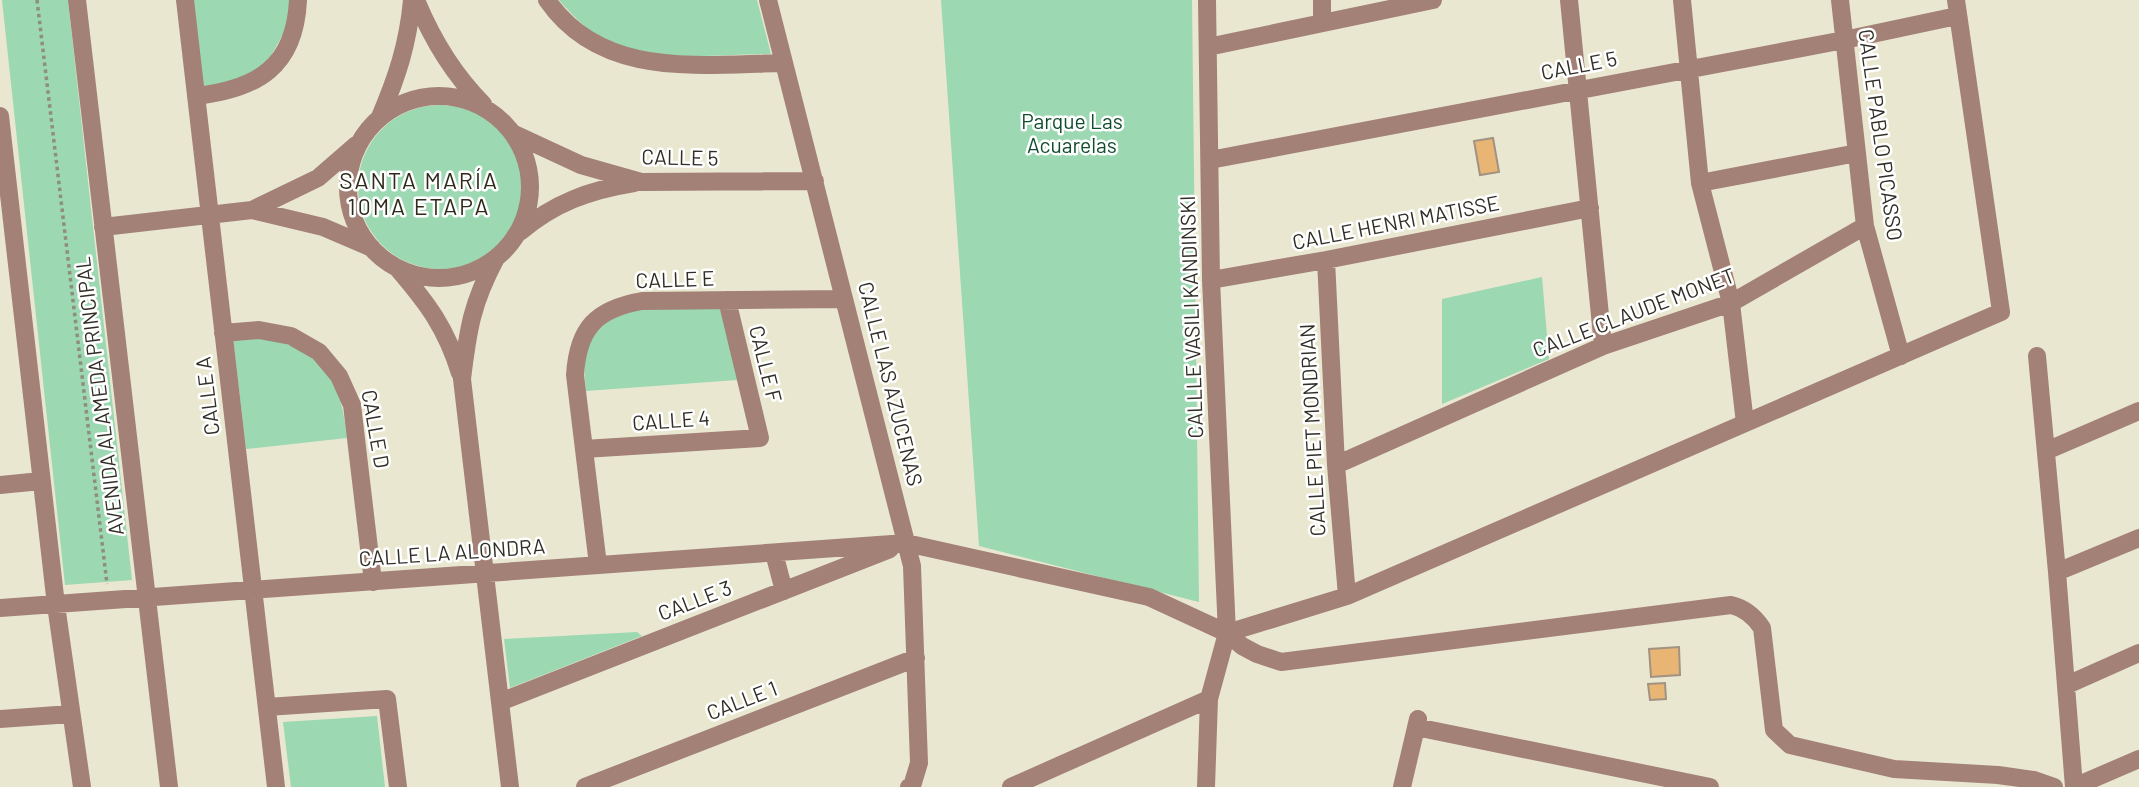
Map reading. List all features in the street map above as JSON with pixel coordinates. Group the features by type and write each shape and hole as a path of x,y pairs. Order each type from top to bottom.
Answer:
{"street":[{"name":"AVENIDA ALAMEDA PRINCIPAL","path":"77,0 169,787"},
{"name":"CALLE A","path":"185,0 276,787"},
{"path":"196,96 245,86 270,69 281,58 294,30 298,0"},
{"path":"103,227 252,210 317,178 361,140 380,117 401,64 414,0"},
{"path":"414,0 443,55 470,91 512,133 526,161 530,176 528,207 516,235"},
{"path":"547,0 569,24 591,40 639,61 665,65 784,63"},
{"name":"CALLE LAS AZUCENAS","path":"768,0 912,566 919,763 910,786"},
{"name":"CALLLE VASILI KANDINSKI","path":"1206,787 1209,699 1227,633 1211,280 1207,0"},
{"path":"1322,0 1322,22"},
{"path":"1208,47 1433,0"},
{"path":"1569,0 1603,346"},
{"path":"1682,0 1700,183 1731,303 1745,423"},
{"name":"CALLE PABLO PICASSO","path":"1840,0 1865,226 1901,356"},
{"path":"1227,633 1347,596 2001,312 1956,8"},
{"name":"CALLE 5","path":"1210,160 1844,40 1956,8"},
{"path":"380,117 405,102 434,96 464,99 491,112"},
{"path":"0,116 56,605 82,787"},
{"name":"CALLE 5","path":"512,133 581,165 641,182 814,181"},
{"path":"361,140 350,167 349,196 357,224 373,248 396,267 433,312 451,343 462,379 509,787"},
{"path":"1700,183 1857,153"},
{"path":"462,379 467,329 476,299 496,258 516,235 552,208 580,195 641,182"},
{"name":"CALLE HENRI MATISSE","path":"1211,280 1590,208"},
{"path":"252,210 323,227 373,248"},
{"name":"CALLE CLAUDE MONET","path":"1336,465 1603,346 1731,303 1865,226"},
{"path":"396,267 440,278 470,272 496,258"},
{"name":"CALLE PIET MONDRIAN","path":"1326,260 1336,465 1347,596"},
{"name":"CALLE E","path":"598,565 575,375 577,354 585,333 600,316 619,305 642,302 844,299"},
{"name":"CALLE F","path":"727,300 760,438"},
{"name":"CALLE D","path":"223,333 259,330 291,336 319,352 340,376 352,405 373,582"},
{"path":"2038,356 2074,787 2139,759"},
{"path":"2046,451 2139,411"},
{"name":"CALLE 4","path":"584,449 760,438"},
{"path":"0,485 41,481"},
{"path":"2057,572 2139,538"},
{"name":"CALLE LA ALONDRA","path":"0,608 906,543 1149,597 1227,633 1242,646 1281,663 1731,605 1752,614 1762,628 1774,730 1790,745 1894,769 1998,775 2034,780 2054,787"},
{"name":"CALLE 3","path":"500,702 906,543"},
{"path":"774,553 783,591"},
{"path":"2067,685 2139,653"},
{"name":"CALLE 1","path":"585,787 916,658"},
{"path":"267,707 387,699 398,787"},
{"path":"1011,787 1209,699"},
{"path":"0,719 71,714"},
{"path":"1402,787 1417,723 1710,787"}],"path":[{"path":"37,0 107,586"}],"green space":[{"path":"2,0 68,0 132,580 65,585"},
{"path":"193,0 290,0 289,24 268,61 247,76 224,85 202,86"},
{"path":"559,0 757,0 771,54 660,55 617,46 588,29"},
{"name":"Parque Las Acuarelas","path":"941,0 1192,0 1199,602 979,546"},
{"path":"440,105 471,111 498,129 516,156 522,187 516,218 498,245 471,263 440,269 409,263 382,245 364,218 358,187 364,156 382,129 409,111"},
{"path":"1542,277 1549,359 1442,404 1442,299"},
{"path":"721,308 737,380 586,391 586,352 594,334 607,322 623,314 642,310"},
{"path":"261,336 300,350 325,369 340,397 347,438 246,449 233,338"},
{"path":"637,632 642,636 510,688 504,639"},
{"path":"377,716 385,787 291,787 283,722"}],"building":[{"path":"1493,138 1499,172 1480,175 1474,141"},
{"path":"1679,647 1680,675 1651,677 1649,649"},
{"path":"1665,683 1666,699 1650,700 1648,684"}],"district":[{"name":"SANTA MARÍA 10MA ETAPA","path":"419,194"}]}
